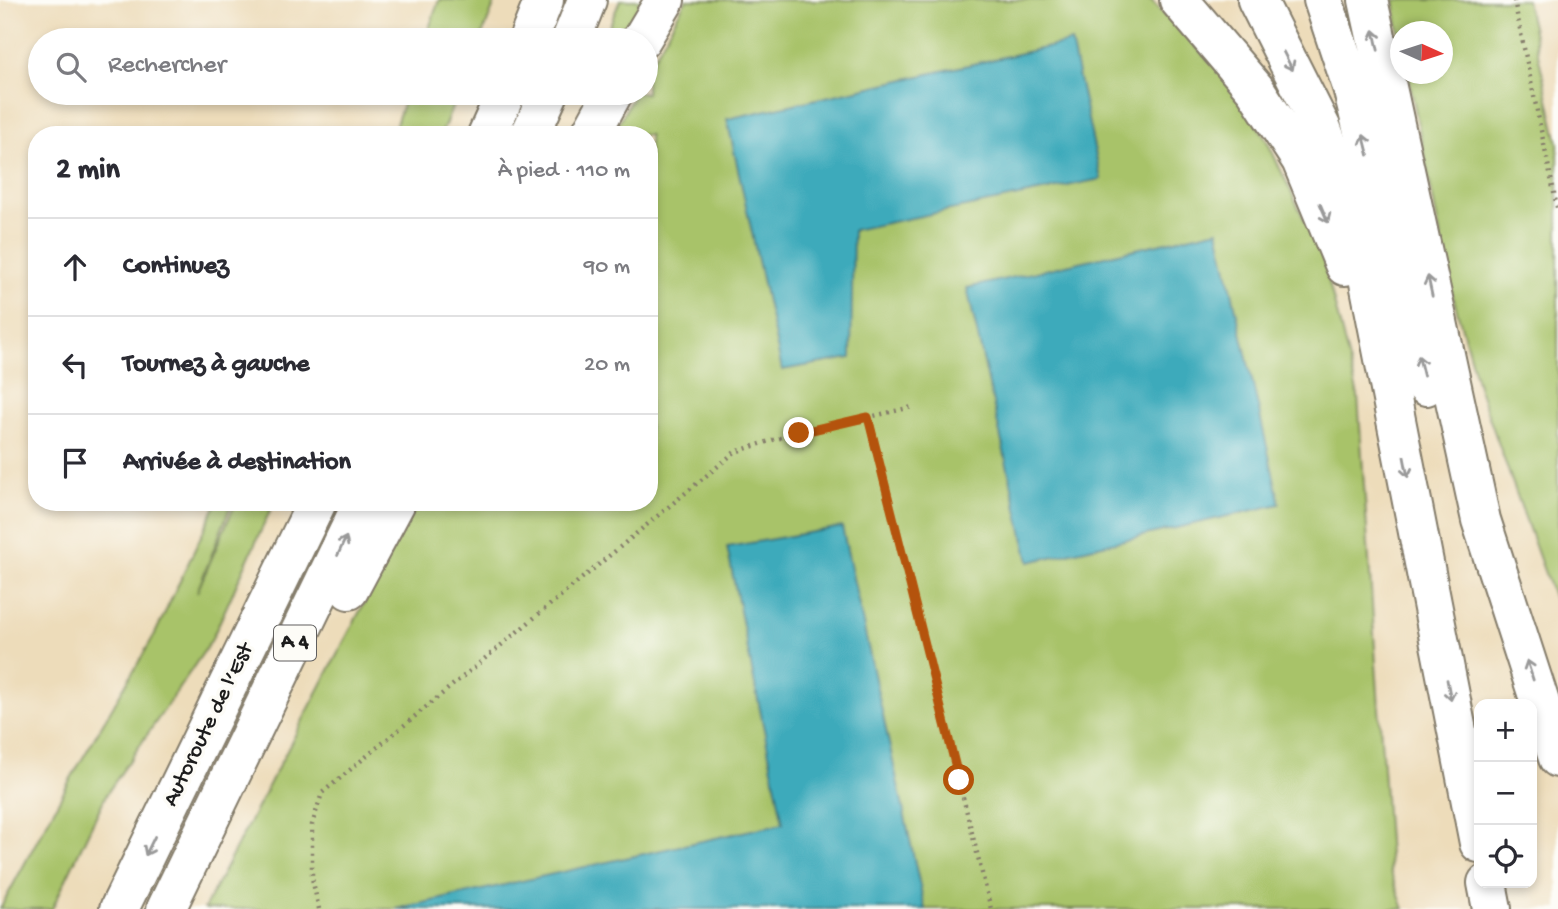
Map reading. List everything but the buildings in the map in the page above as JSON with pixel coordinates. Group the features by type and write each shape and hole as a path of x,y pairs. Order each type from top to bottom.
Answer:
{"highway":[{"path":"533,28 544,0"},
{"path":"576,28 587,0"},
{"path":"648,28 664,0"},
{"path":"1179,0 1255,89 1301,160 1340,250 1392,400"},
{"path":"1257,0 1322,129 1348,198 1366,267 1475,825"},
{"path":"1323,0 1352,87 1437,433 1482,520"},
{"path":"1368,0 1482,520 1558,758"},
{"path":"491,126 501,105"},
{"path":"534,126 544,105"},
{"path":"595,126 606,105"},
{"name":"Autoroute de l’Est","path":"119,909 313,511"},
{"name":"Autoroute de l’Est","path":"166,909 359,511"},
{"path":"227,784 289,700 391,511"},
{"path":"1488,888 1492,909"}],"path":[{"path":"1514,0 1558,212"},
{"path":"320,909 312,878 312,825 322,793 735,452 776,439 912,407"},
{"path":"868,417 991,909"}],"green space":[{"path":"439,0 496,0 485,28 429,28"},
{"path":"620,0 645,0 627,28 609,28"},
{"path":"686,0 1151,0 1233,85 1268,143 1323,259 1358,396 1390,871 1404,909 204,909 412,511 658,511 658,126 617,126 628,105 658,105 658,50"},
{"path":"1394,0 1526,0 1558,143 1558,610 1479,389 1451,289 1410,84 1453,84 1453,21 1397,21"},
{"path":"403,105 453,105 445,126 395,126"},
{"path":"213,511 228,511 197,592 232,511 270,511 211,641 106,795 52,909 0,909 70,780 155,634"}],"water":[{"path":"1071,42 1101,179 853,230 851,358 782,370 727,119"},
{"path":"1218,230 1280,504 1029,562 967,288"},
{"path":"842,527 925,909 396,909 783,823 727,547"}],"route":[{"path":"799,433 868,417 959,780"}]}
